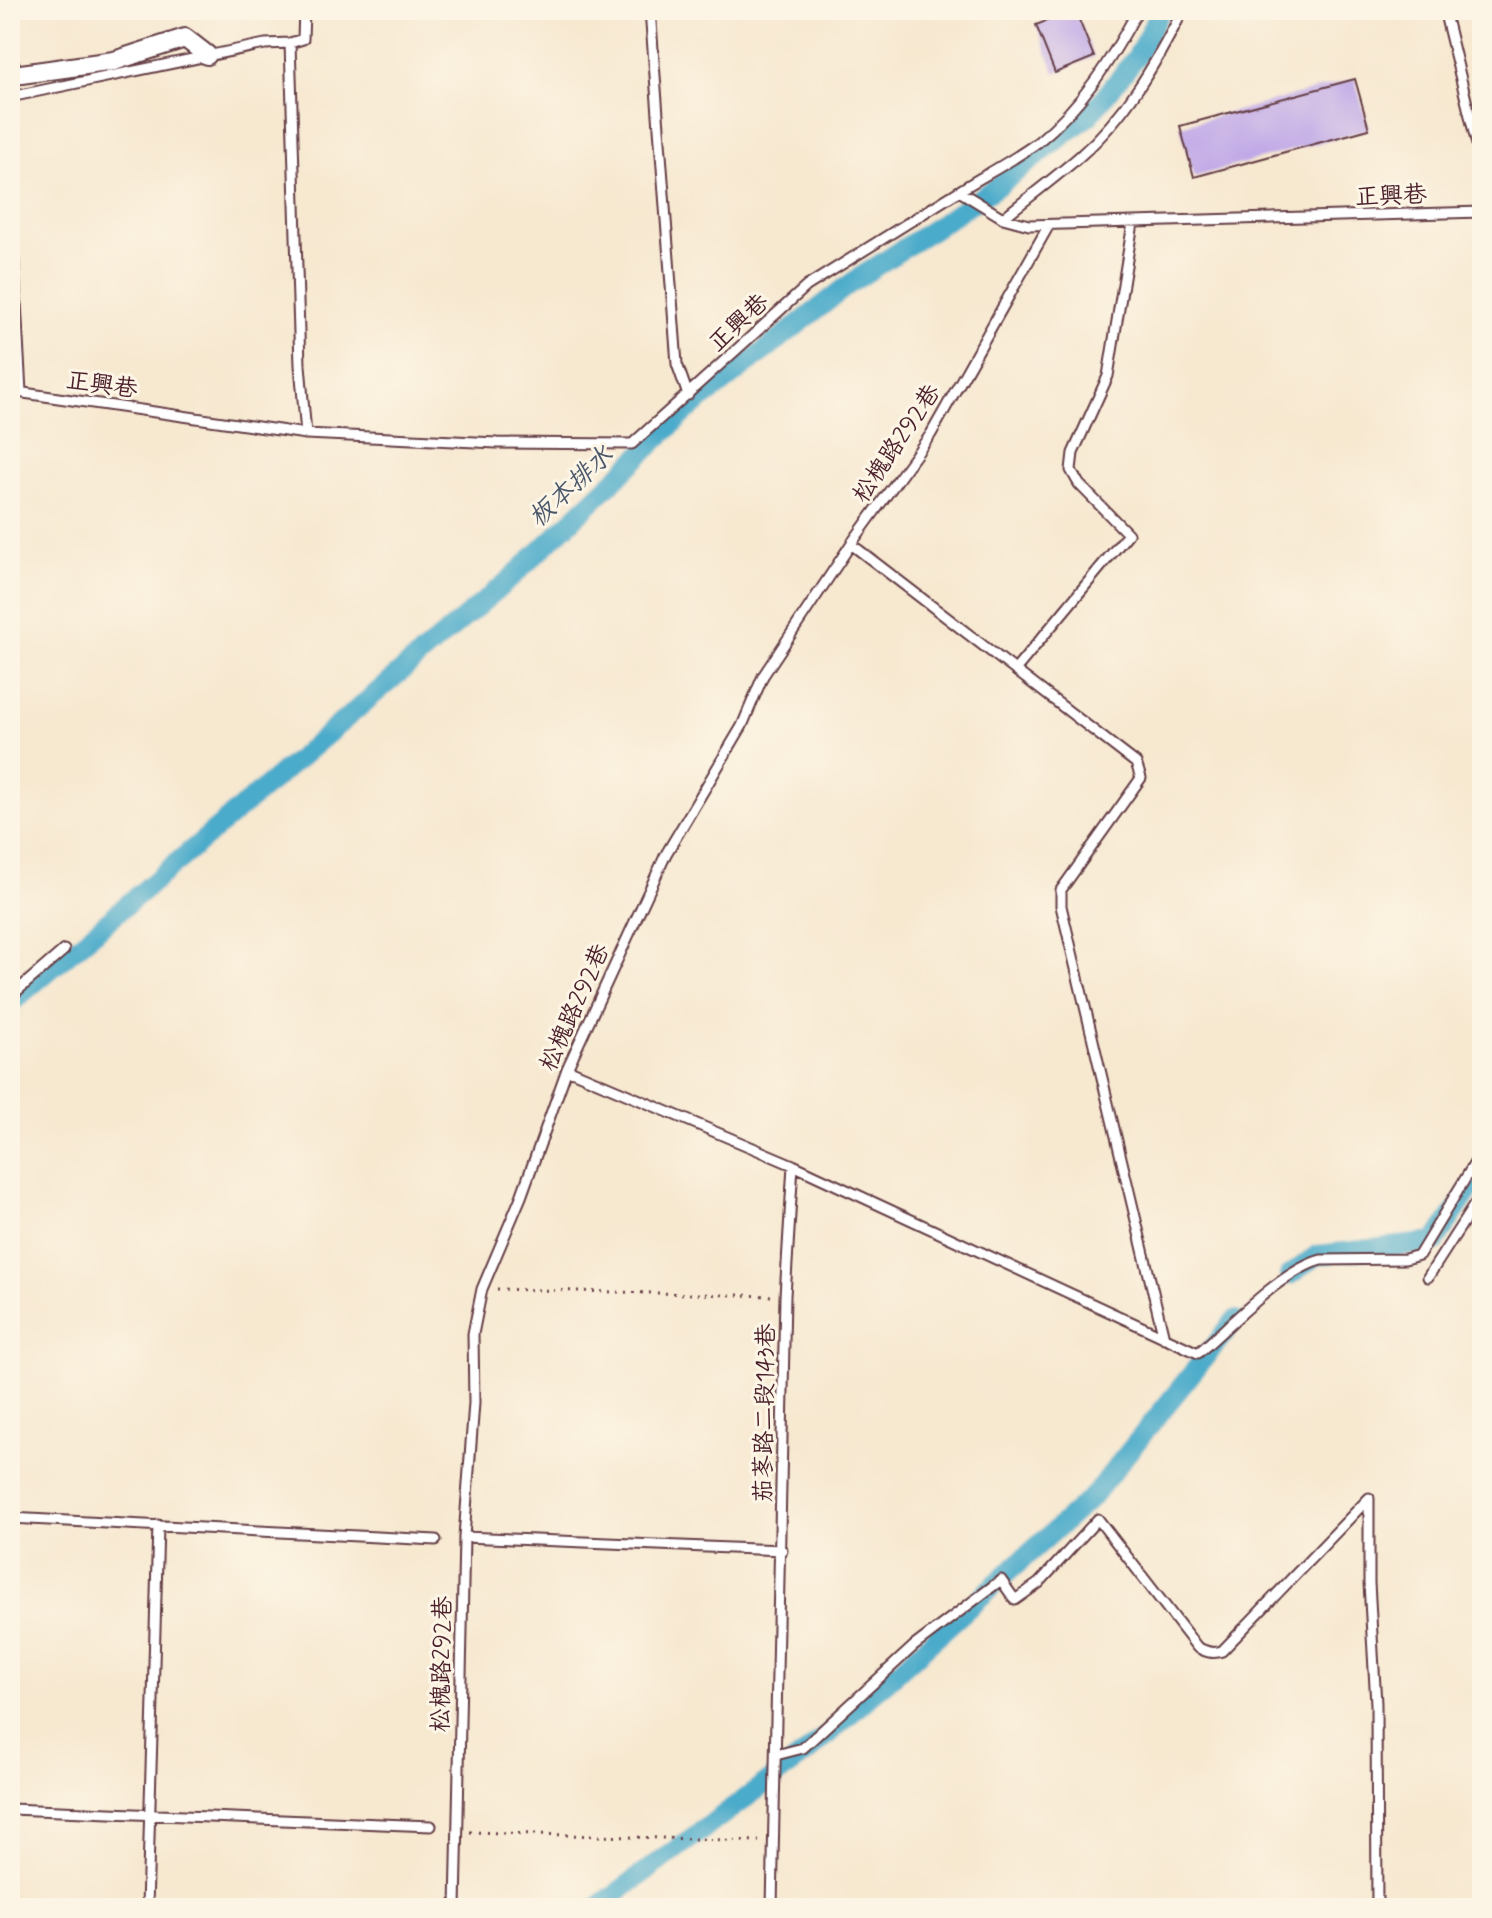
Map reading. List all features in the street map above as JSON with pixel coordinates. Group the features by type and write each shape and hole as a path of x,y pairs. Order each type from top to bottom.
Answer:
{"street":[{"path":"10,66 14,75 114,61 185,38 207,55"}],"lane":[{"path":"10,97 207,55 265,44 290,43 303,39 304,10"},
{"path":"650,10 677,364 688,395"},
{"path":"963,193 1035,144 1070,112 1103,72 1138,10"},
{"path":"1003,218 1081,155 1110,125 1144,79 1183,10"},
{"path":"1444,10 1482,165"},
{"path":"290,43 300,365 306,434"},
{"name":"正興巷","path":"15,392 306,434 497,443 632,444 807,286 963,193 1003,218 1029,225 1482,212"},
{"path":"10,194 15,392"},
{"path":"1016,669 1128,534 1079,484 1071,470 1073,453 1108,376 1133,223"},
{"name":"松槐路292巷","path":"456,1908 464,1537 474,1403 473,1334 482,1289 521,1197 567,1069 666,854 742,726 763,676 851,544 931,434 1049,225"},
{"path":"851,544 1136,763 1141,778 1061,890 1061,906 1164,1338"},
{"path":"10,997 64,950"},
{"path":"567,1069 793,1165 1198,1353 1292,1273 1311,1263 1321,1260 1405,1259 1419,1255 1482,1151"},
{"name":"茄苳路二段143巷","path":"772,1908 785,1296 793,1165"},
{"path":"1428,1277 1482,1193"},
{"path":"776,1755 803,1748 914,1646 1001,1580 1015,1600 1039,1583 1098,1519 1197,1647 1212,1653 1222,1651 1369,1498 1369,1583 1376,1704 1377,1908"},
{"path":"10,1518 436,1540"},
{"path":"147,1908 158,1525"},
{"path":"464,1537 782,1550"},
{"path":"10,1809 431,1826"}],"path":[{"path":"482,1289 785,1296"},
{"path":"457,1831 774,1842"}],"building":[{"path":"1075,10 1094,57 1055,73 1036,25"},
{"path":"1355,79 1369,129 1194,177 1180,126"}],"waterway":[{"name":"板本排水","path":"10,1004 510,579 685,413 851,283 998,186 1090,115 1137,56 1161,10"},
{"path":"1290,1275 1317,1255 1435,1242 1482,1171"},
{"path":"596,1908 806,1754 1093,1496 1235,1320"}]}
